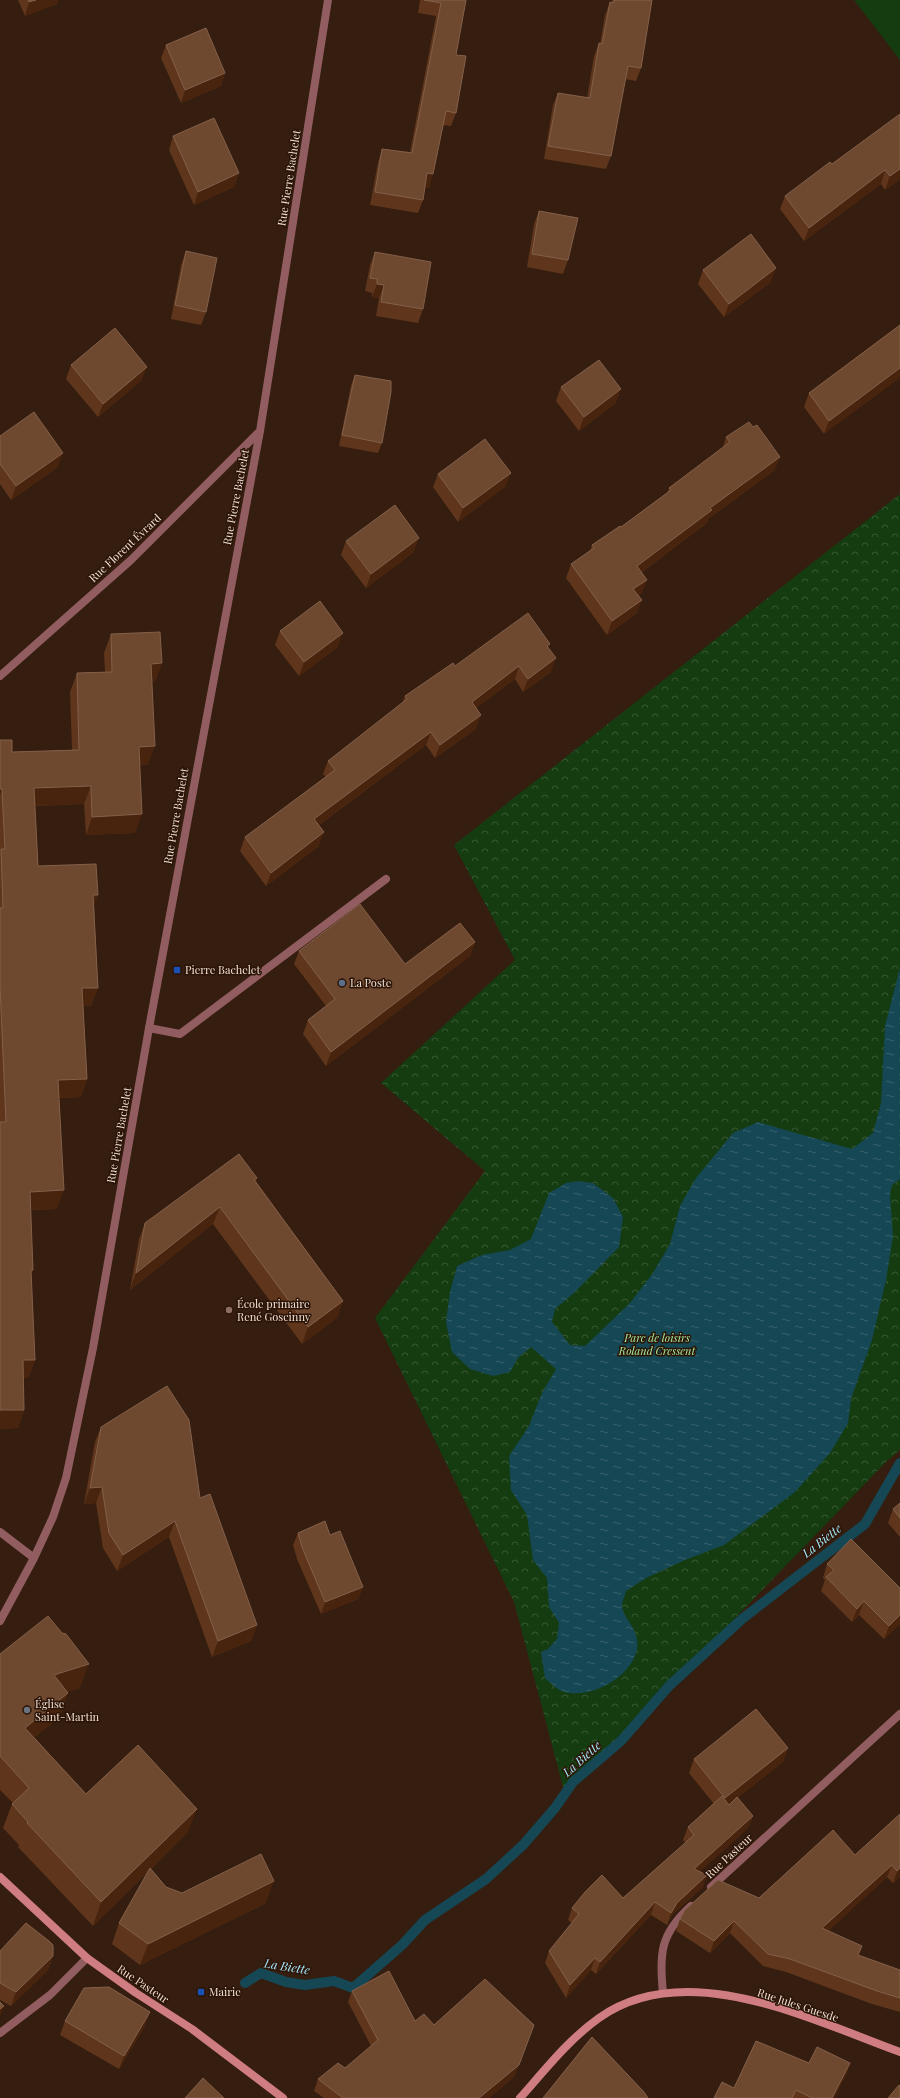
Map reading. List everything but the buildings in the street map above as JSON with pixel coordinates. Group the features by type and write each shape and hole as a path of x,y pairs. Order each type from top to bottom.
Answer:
{"main road":[{"name":"Rue Pasteur","path":"0,1877 87,1958 136,1993 192,2029 283,2098"},
{"name":"Rue Jules Guesde","path":"663,1993 701,1992 767,2004 900,2052"},
{"path":"520,2098 569,2041 600,2017 635,2000 663,1993"}],"street":[{"name":"Rue Pierre Bachelet","path":"0,1621 34,1558 53,1517 66,1478 97,1327 149,1028 260,431 328,0"},
{"name":"Rue Florent Évrard","path":"0,676 131,560 260,431"},
{"path":"149,1028 180,1034 386,879"},
{"path":"0,1532 34,1558"},
{"name":"Rue Pasteur","path":"663,1993 661,1952 666,1935 676,1919 900,1714"},
{"path":"0,2033 50,1994 87,1958"}],"green space":[{"path":"854,0 900,0 900,60"},
{"name":"Parc de loisirs Roland Cressent","path":"900,494 900,1450 887,1461 565,1794 514,1602 375,1318 485,1171 381,1083 515,960 454,845"}],"water":[{"path":"900,968 900,1179 892,1185 890,1195 893,1236 886,1280 872,1340 851,1399 848,1423 830,1453 795,1492 724,1545 685,1560 646,1578 626,1591 622,1606 623,1611 634,1630 637,1642 637,1649 627,1669 608,1684 596,1689 584,1693 562,1691 545,1678 541,1652 548,1649 557,1639 559,1623 549,1607 547,1578 533,1560 527,1515 511,1490 509,1456 529,1426 542,1393 556,1369 531,1347 518,1358 510,1372 493,1376 470,1369 452,1352 446,1322 450,1292 457,1266 482,1255 510,1250 531,1239 549,1193 566,1183 578,1181 593,1183 613,1198 623,1217 619,1247 574,1293 555,1309 552,1322 570,1345 585,1346 630,1303 653,1273 670,1244 680,1206 696,1178 733,1133 758,1122 852,1149 873,1133 881,1103 885,1026"}],"waterway":[{"name":"La Biette","path":"245,1983 261,1973 286,1982 305,1985 334,1981 353,1988 402,1945 425,1920 486,1879 523,1845 555,1808 573,1782 621,1741 669,1686 742,1619 865,1524 900,1463"}],"place":[{"name":"Pierre Bachelet","path":"177,970"},
{"name":"La Poste","path":"342,983"},
{"name":"École primaire René Goscinny","path":"229,1310"},
{"name":"Église Saint-Martin","path":"27,1710"},
{"name":"Mairie","path":"201,1992"}]}
